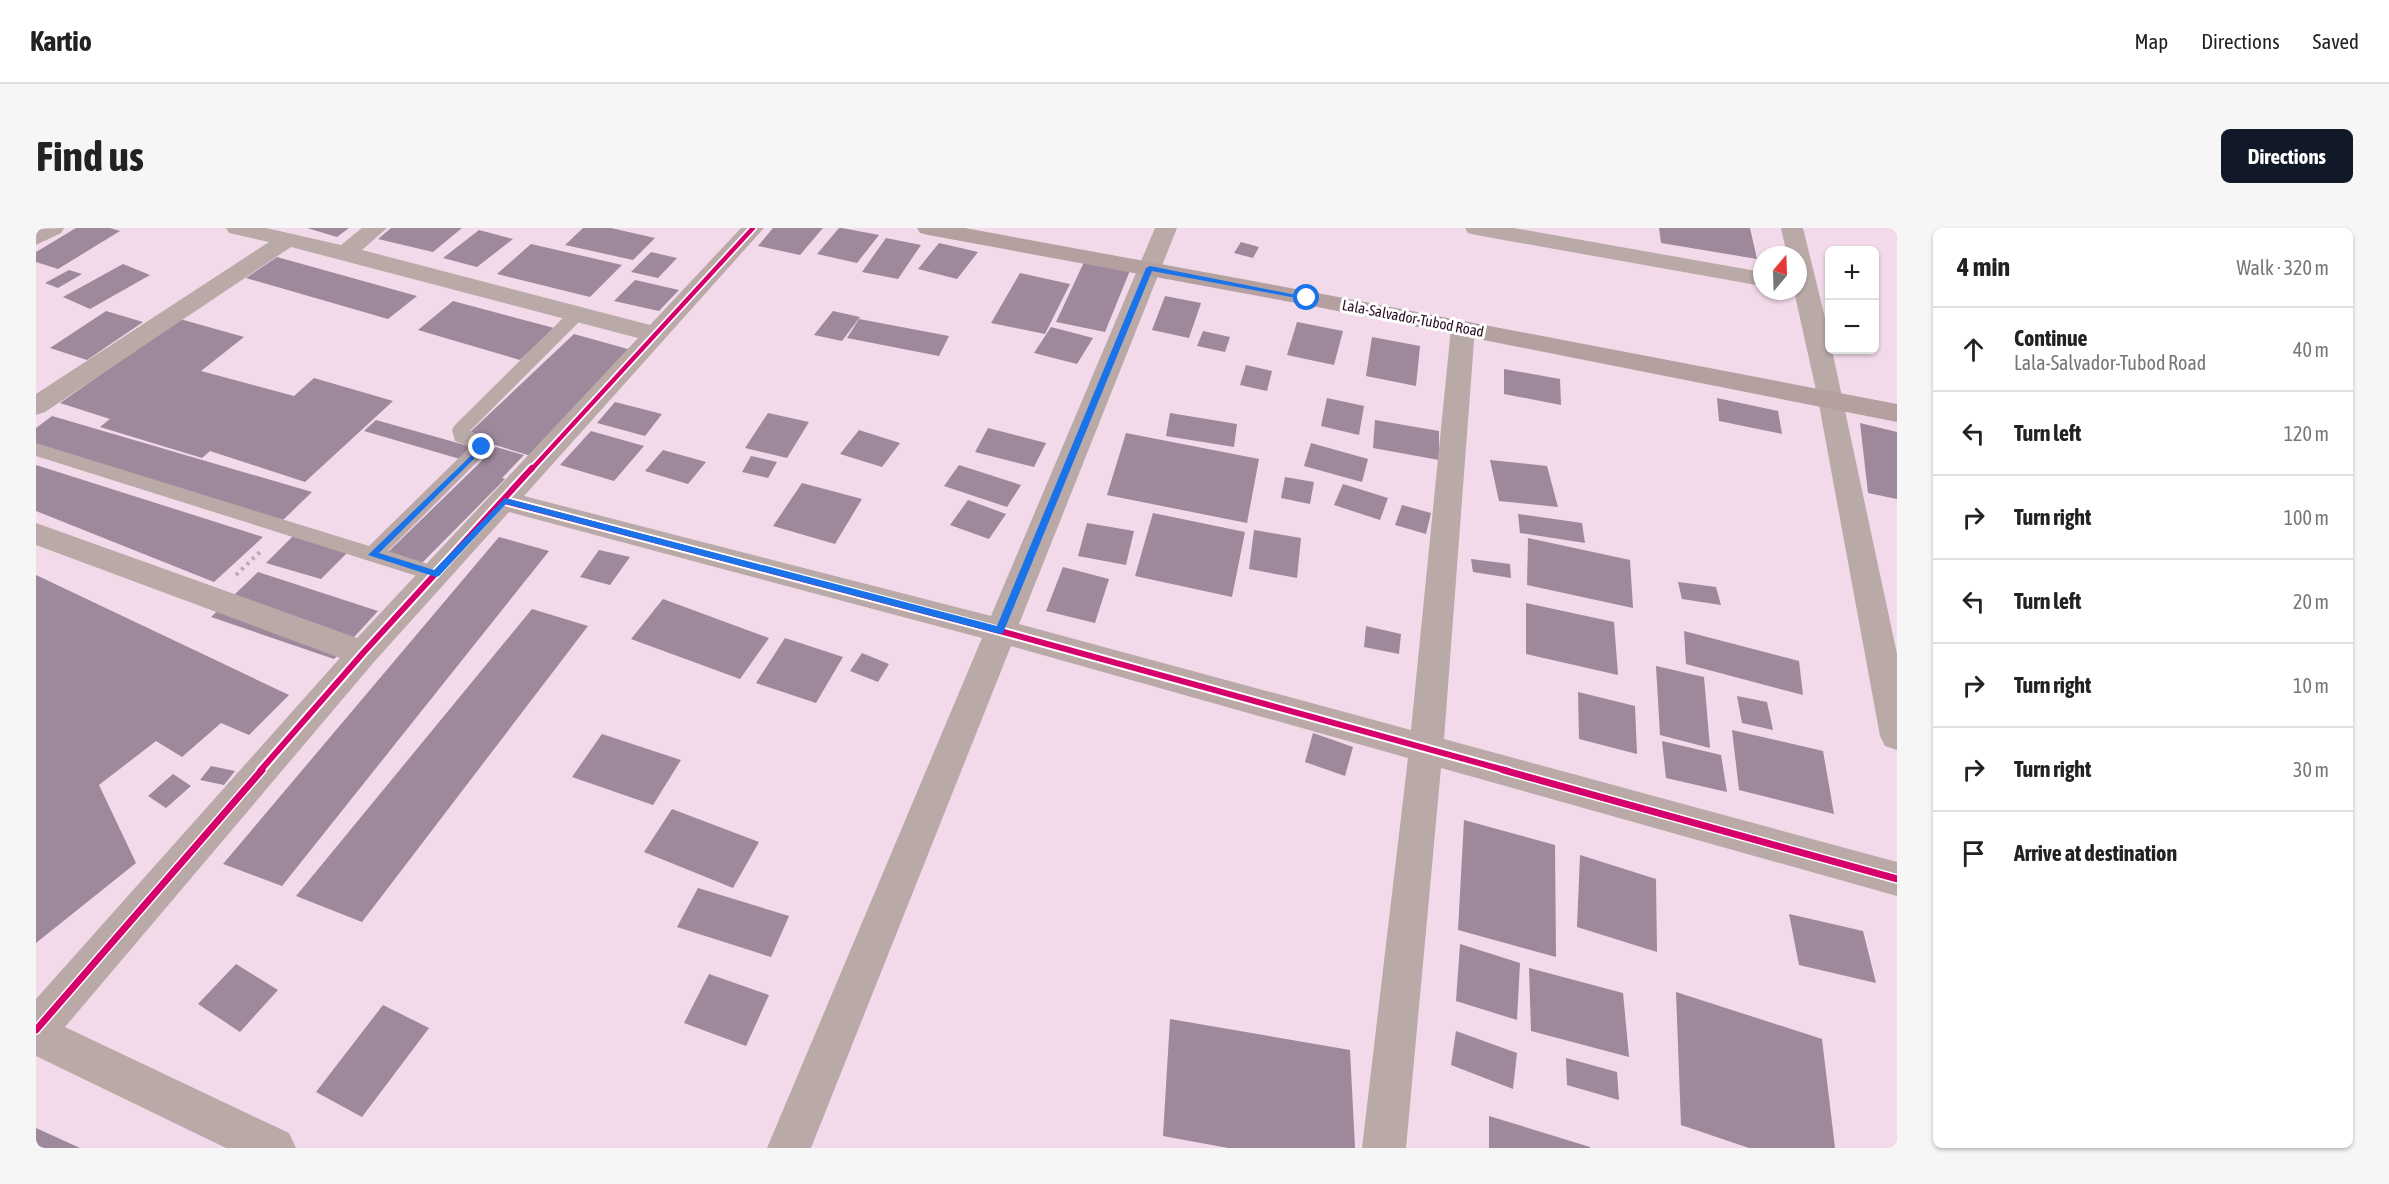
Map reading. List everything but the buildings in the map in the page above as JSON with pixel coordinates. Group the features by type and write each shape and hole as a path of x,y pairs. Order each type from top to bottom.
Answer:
{"main road":[{"name":"Lala-Salvador-Tubod Road","path":"928,228 1150,268 1897,413"}],"street":[{"path":"36,238 53,228"},
{"path":"237,228 345,253 657,335"},
{"path":"345,253 376,228"},
{"path":"36,1030 363,653 505,501 753,228"},
{"path":"789,1148 1166,228"},
{"path":"1476,228 1753,277"},
{"path":"1792,228 1795,246"},
{"path":"36,406 287,240"},
{"path":"1806,300 1832,399 1897,736"},
{"path":"1384,1148 1426,748 1463,328"},
{"path":"505,501 1000,631 1897,879"},
{"path":"36,534 363,653"},
{"path":"36,1035 274,1148"}],"lane":[{"path":"372,555 482,447 482,444 462,436 461,430 577,314"},
{"path":"36,449 436,574"}],"path":[{"path":"210,599 284,526"}],"cycle path":[{"path":"36,1030 363,653 753,228"},
{"path":"505,501 1000,631 1897,879"}],"route":[{"path":"482,447 372,555 436,574 505,501 1000,631 1150,268 1307,298"}]}
